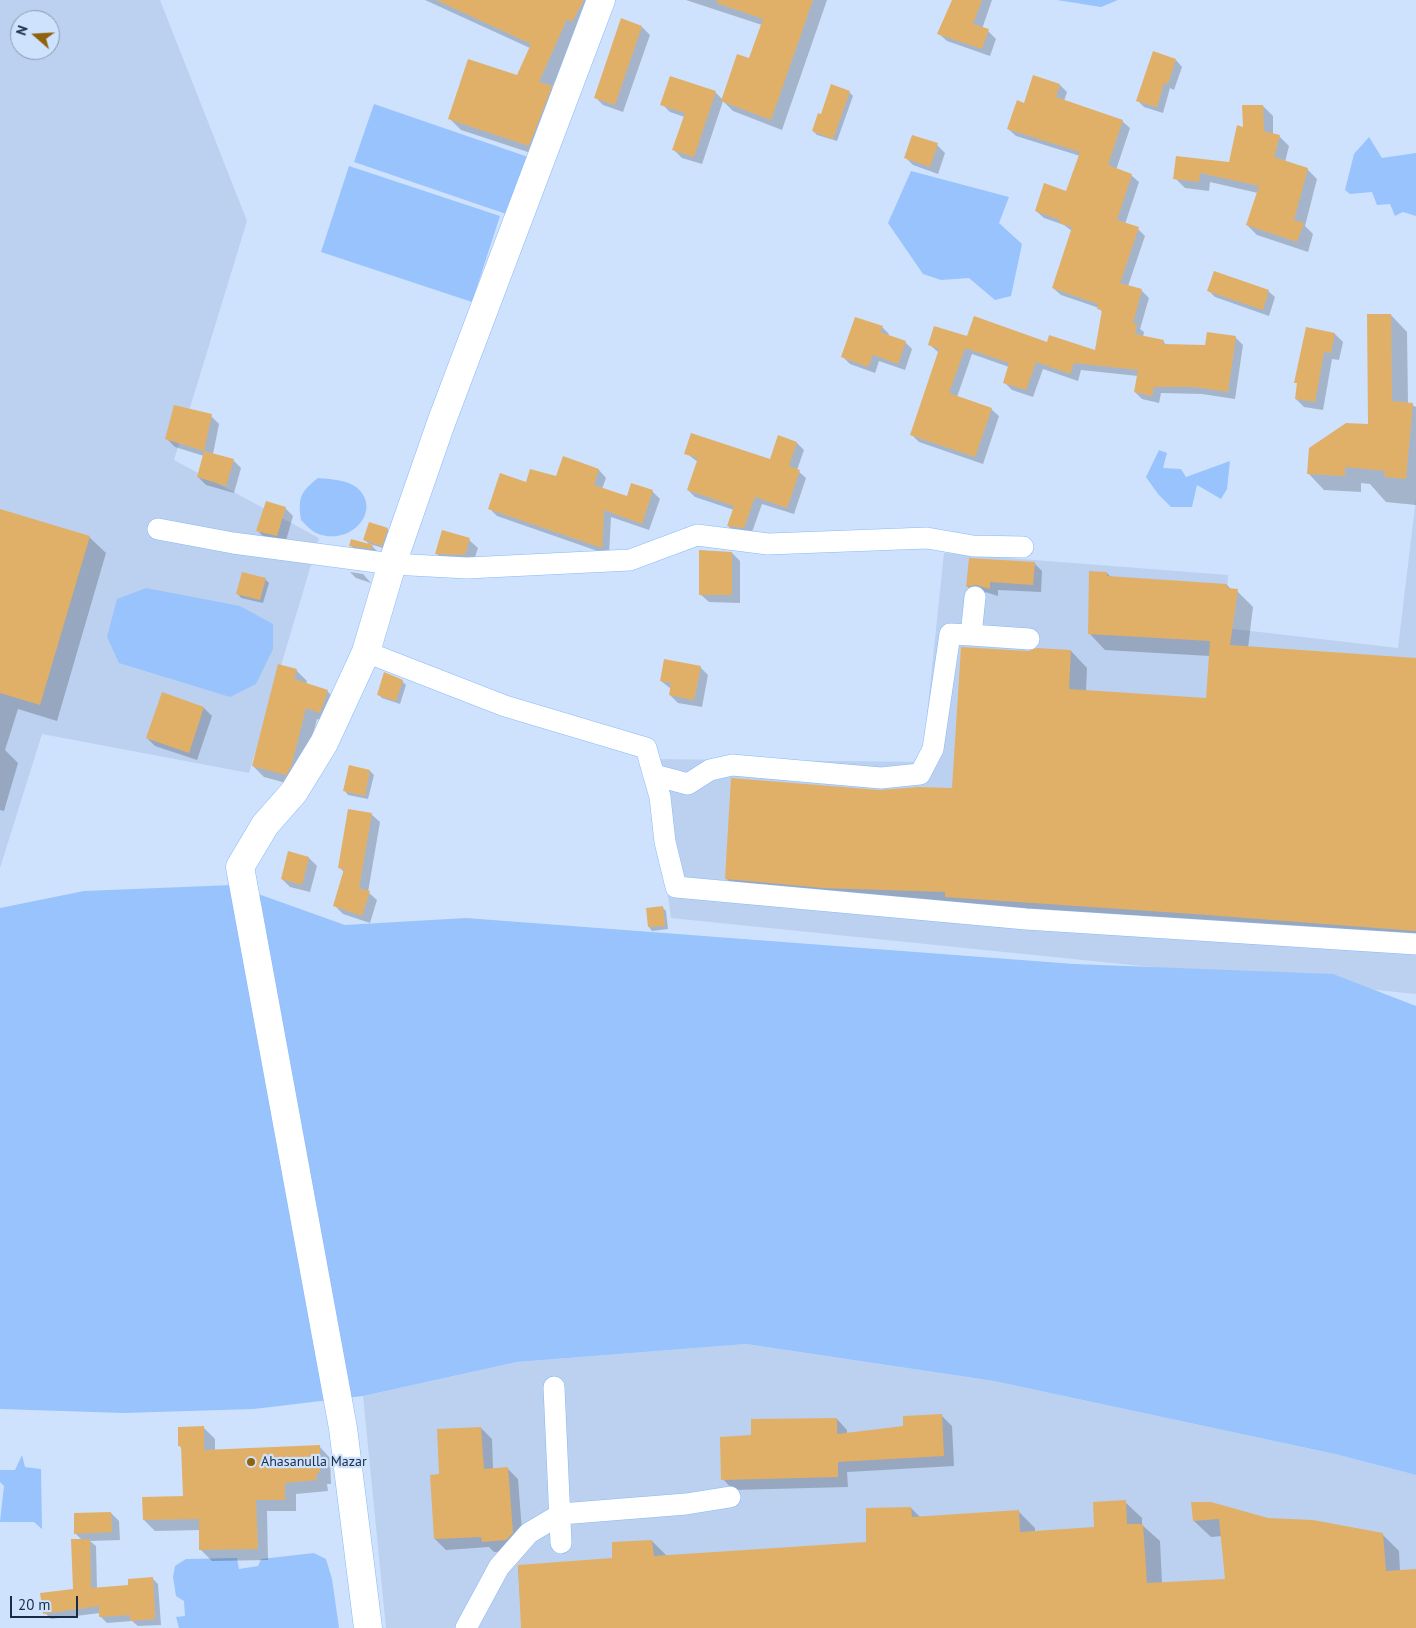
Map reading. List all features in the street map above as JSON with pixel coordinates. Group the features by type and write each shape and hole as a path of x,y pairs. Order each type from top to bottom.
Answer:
{"main road":[{"path":"368,1628 343,1428 240,867 265,825 294,792 324,743 366,652 392,564 440,423 601,0"}],"street":[{"path":"158,529 233,543 392,564 467,568 630,560 698,535 768,544 927,538 973,546 1024,547"},
{"path":"971,635 975,597"},
{"path":"654,775 688,784 710,770 732,765 881,778 920,774 934,749 950,634 1029,639"},
{"path":"366,652 505,706 646,748 660,796 665,842 676,887 1026,919 1416,944"},
{"path":"554,1387 561,1543"},
{"path":"466,1628 499,1567 529,1533 561,1514 686,1504 730,1497"}],"shaded area":[{"path":"0,0 160,0 247,221 174,460 319,538 249,773 42,734 0,868"},
{"path":"1416,498 1416,994 671,918 649,759 922,762 944,553 1228,575 1225,628 1398,648"},
{"path":"746,1344 994,1381 1335,1454 1416,1475 1416,1628 386,1628 363,1396 517,1362"}],"water":[{"path":"1057,0 1118,0 1101,7"},
{"path":"374,104 531,158 512,216 354,162"},
{"path":"1369,137 1382,158 1416,153 1416,216 1403,212 1395,216 1390,204 1377,205 1372,192 1350,194 1345,190 1354,154"},
{"path":"349,166 500,216 472,302 321,252"},
{"path":"911,171 1009,197 999,223 1022,244 1011,296 995,300 969,278 941,280 923,274 888,223"},
{"path":"1159,450 1167,453 1163,468 1181,469 1186,477 1230,461 1227,489 1221,499 1197,485 1192,507 1171,507 1158,494 1146,477"},
{"path":"318,478 348,483 356,487 364,496 365,515 360,524 351,531 341,535 329,536 314,532 301,520 300,501 302,496 307,487"},
{"path":"146,588 240,606 273,624 273,649 256,684 230,697 119,663 107,637 117,599"},
{"path":"233,885 345,925 466,918 1074,964 1333,974 1416,1006 1416,1475 1335,1454 994,1381 746,1344 517,1362 363,1396 254,1409 124,1413 0,1409 0,908 84,891"},
{"path":"22,1455 25,1467 41,1469 42,1529 34,1522 0,1522 4,1486 0,1482 0,1470 15,1470"},
{"path":"314,1553 326,1559 332,1579 339,1628 179,1628 176,1617 185,1616 184,1601 176,1596 173,1577 175,1566 186,1559 237,1558 239,1569 258,1566 261,1559"}],"building":[{"path":"436,0 584,0 572,22 567,19 539,82 552,86 529,146 448,119 468,59 517,75 531,44"},
{"path":"717,0 813,0 771,120 721,101 737,54 749,58 763,19 717,3"},
{"path":"952,0 982,0 973,24 989,29 982,49 937,34"},
{"path":"621,18 642,26 615,105 594,98"},
{"path":"1153,51 1176,59 1168,84 1164,83 1157,107 1136,101"},
{"path":"1033,75 1060,84 1056,97 1123,120 1108,165 1132,174 1117,220 1139,227 1120,283 1142,289 1133,323 1137,324 1135,334 1164,340 1163,344 1205,345 1207,332 1236,336 1228,392 1194,387 1154,387 1152,396 1134,392 1138,370 1074,363 1070,374 1036,362 1026,390 1003,383 1009,363 965,348 949,393 992,408 975,457 910,435 939,349 928,345 934,326 967,336 974,316 1047,342 1049,335 1095,350 1102,310 1097,309 1098,304 1052,288 1072,227 1059,223 1060,220 1035,211 1044,183 1066,191 1080,152 1007,129 1017,100 1024,103"},
{"path":"670,76 716,91 694,157 672,150 685,113 660,105"},
{"path":"831,84 850,91 833,139 812,131 818,113 821,114"},
{"path":"1242,105 1263,105 1264,131 1280,135 1274,157 1308,168 1294,220 1304,223 1297,242 1246,225 1259,186 1200,173 1199,182 1173,179 1176,156 1229,162 1237,125 1243,127"},
{"path":"912,135 938,143 930,167 904,158"},
{"path":"1214,271 1269,290 1263,310 1207,291"},
{"path":"1367,314 1391,314 1392,401 1413,403 1406,479 1384,477 1385,471 1345,467 1345,476 1307,474 1309,448 1346,423 1368,424"},
{"path":"855,317 883,326 880,332 906,341 898,364 873,355 868,367 841,357"},
{"path":"1306,327 1335,333 1331,353 1324,352 1315,402 1295,399 1297,383 1294,383"},
{"path":"174,405 212,414 204,451 165,439"},
{"path":"691,433 770,459 778,435 797,442 789,466 800,470 787,508 755,497 744,528 727,526 734,506 687,490 698,458 684,454"},
{"path":"204,451 234,459 226,486 197,477"},
{"path":"563,456 599,469 594,485 627,496 631,483 653,490 642,524 604,510 602,548 488,509 500,473 526,482 530,469 556,476"},
{"path":"266,501 286,507 277,536 256,531"},
{"path":"0,509 90,536 40,705 0,693"},
{"path":"369,522 388,528 382,546 363,540"},
{"path":"442,530 470,538 465,555 435,554"},
{"path":"351,539 373,545 372,549 349,546"},
{"path":"699,550 732,552 732,595 699,595"},
{"path":"969,558 1035,562 1033,585 990,582 990,589 976,585 966,587"},
{"path":"1089,571 1107,572 1107,576 1227,584 1227,588 1238,589 1230,645 1416,658 1416,931 945,897 945,892 823,888 725,879 731,778 880,790 919,787 952,788 961,647 1028,651 1037,648 1071,650 1069,689 1206,698 1210,641 1088,634"},
{"path":"242,572 266,578 260,600 236,594"},
{"path":"664,659 701,666 694,700 669,695 671,683 660,681"},
{"path":"278,664 297,669 294,679 328,690 320,713 306,708 291,767 286,775 252,766"},
{"path":"384,672 403,680 396,701 377,695"},
{"path":"162,692 204,707 189,753 146,738"},
{"path":"349,765 370,770 365,796 343,791"},
{"path":"348,809 372,813 359,888 370,891 362,916 333,906 344,869 338,868"},
{"path":"288,851 309,857 302,885 281,879"},
{"path":"663,906 665,926 648,927 646,908"},
{"path":"942,1414 944,1456 838,1462 838,1477 721,1480 720,1437 751,1435 751,1419 837,1418 837,1434 903,1426 903,1416"},
{"path":"204,1426 204,1450 320,1445 320,1473 316,1473 317,1480 285,1483 285,1500 256,1500 258,1549 199,1550 199,1519 143,1520 142,1497 183,1496 181,1446 178,1446 178,1427"},
{"path":"481,1427 484,1469 508,1467 513,1533 506,1540 482,1542 481,1537 434,1539 430,1475 439,1474 437,1429"},
{"path":"1126,1500 1127,1524 1143,1524 1147,1583 1225,1579 1219,1519 1193,1521 1191,1502 1211,1502 1268,1518 1313,1520 1383,1533 1386,1571 1416,1569 1416,1628 521,1628 518,1565 612,1558 612,1542 652,1540 654,1556 866,1542 866,1508 911,1507 912,1517 1019,1510 1020,1532 1094,1527 1093,1502"},
{"path":"111,1512 112,1532 74,1534 74,1513"},
{"path":"71,1539 90,1539 91,1588 128,1585 128,1579 153,1577 155,1619 130,1621 130,1615 99,1617 99,1606 43,1614 40,1593 73,1589"}],"place":[{"name":"Ahasanulla Mazar","path":"251,1462"}]}
